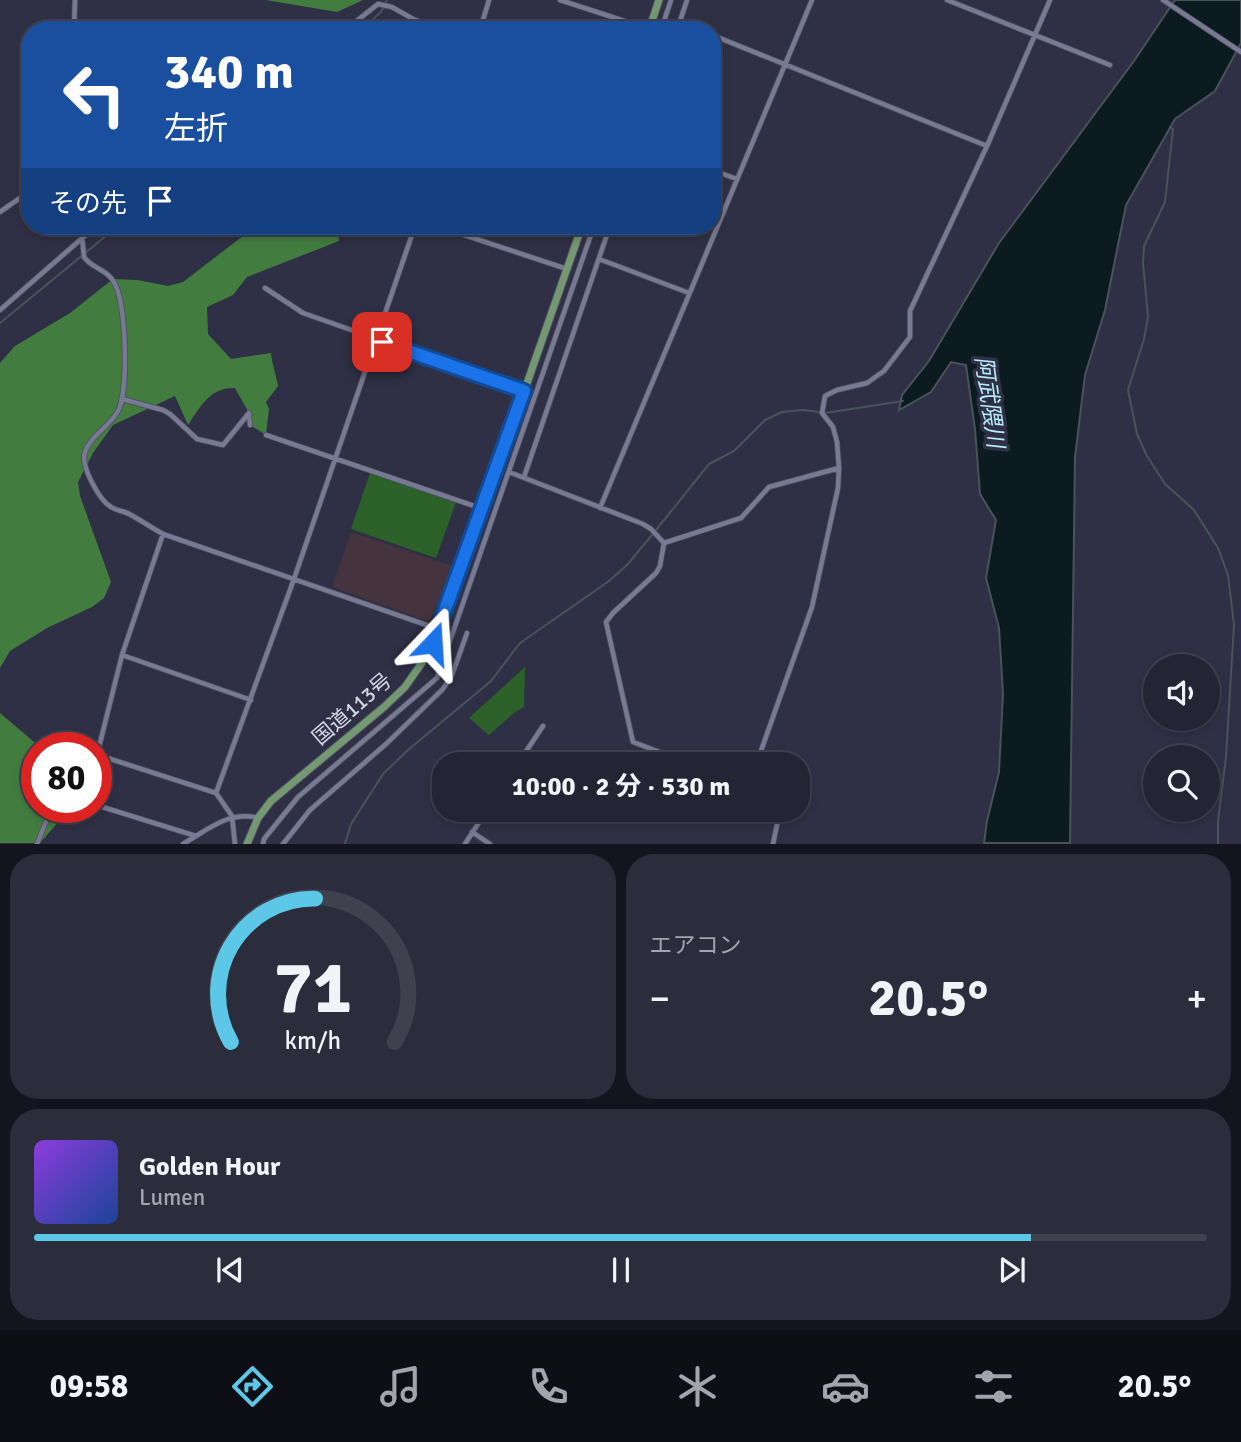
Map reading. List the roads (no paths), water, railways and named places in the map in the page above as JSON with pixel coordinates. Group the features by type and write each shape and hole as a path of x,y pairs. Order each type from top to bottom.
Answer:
{"highway":[{"path":"652,21 659,0"},
{"name":"国道113号","path":"247,844 258,818 271,801 405,687 428,654 483,509 579,235"}],"street":[{"path":"74,21 75,0"},
{"path":"483,21 489,0"},
{"path":"560,0 624,21"},
{"path":"664,21 671,0"},
{"path":"680,21 687,0"},
{"path":"721,217 812,0"},
{"path":"947,0 1110,65"},
{"path":"761,752 812,607 838,488 839,468 833,428 821,413 825,396 836,390 876,379 910,337 911,310 987,146 1050,0"},
{"path":"1163,0 1241,52"},
{"path":"356,21 378,4 419,21"},
{"path":"721,39 987,146"},
{"path":"721,173 737,179"},
{"path":"0,212 21,197"},
{"path":"0,310 85,235"},
{"path":"216,793 294,579 412,235"},
{"path":"464,235 567,270"},
{"path":"263,844 264,839 298,797 437,678 591,235"},
{"path":"524,477 607,235"},
{"path":"600,508 713,235"},
{"path":"83,237 86,261 107,272 115,282 119,295 125,379 122,399 114,417 96,435 82,459 90,478 109,507 129,513 163,534 438,629"},
{"path":"599,258 689,293"},
{"path":"265,288 303,313 524,391"},
{"path":"122,399 170,414 188,432 204,441 223,444 249,413 250,425"},
{"path":"266,435 483,509"},
{"path":"664,544 741,518 769,488 839,468"},
{"path":"509,472 643,524 664,544"},
{"path":"103,732 121,655 163,534"},
{"path":"660,752 633,742 606,622 656,573 664,544"},
{"path":"284,844 310,810 443,690 452,675 467,633"},
{"path":"121,655 251,700"},
{"path":"526,752 544,726"},
{"path":"112,762 216,793 232,816 235,844"},
{"path":"112,810 196,836"},
{"path":"183,844 232,816 248,815 258,818"},
{"path":"465,844 479,822"},
{"path":"773,844 778,822"},
{"path":"37,844 45,823"},
{"path":"472,832 490,844"}],"water":[{"name":"阿武隈川","path":"1175,0 1241,0 1241,43 1215,91 1175,119 1126,205 1105,310 1085,375 1075,457 1070,843 984,843 999,772 1003,694 999,628 986,578 996,520 980,494 966,365 951,362 931,392 899,410 902,395 929,361 999,243 1134,61"}],"waterway":[{"path":"370,21 381,12 387,0"},
{"path":"1170,127 1173,129 1165,202 1144,246 1148,317 1128,390 1137,434 1147,456 1165,484 1194,510 1218,548 1228,575 1234,625 1218,844"},
{"path":"0,323 107,235"},
{"path":"825,413 903,401"},
{"path":"656,530 709,464 734,451 765,420 782,412 820,412"},
{"path":"345,844 351,824 383,774 491,681 520,643 609,581 627,565 652,535"}]}
